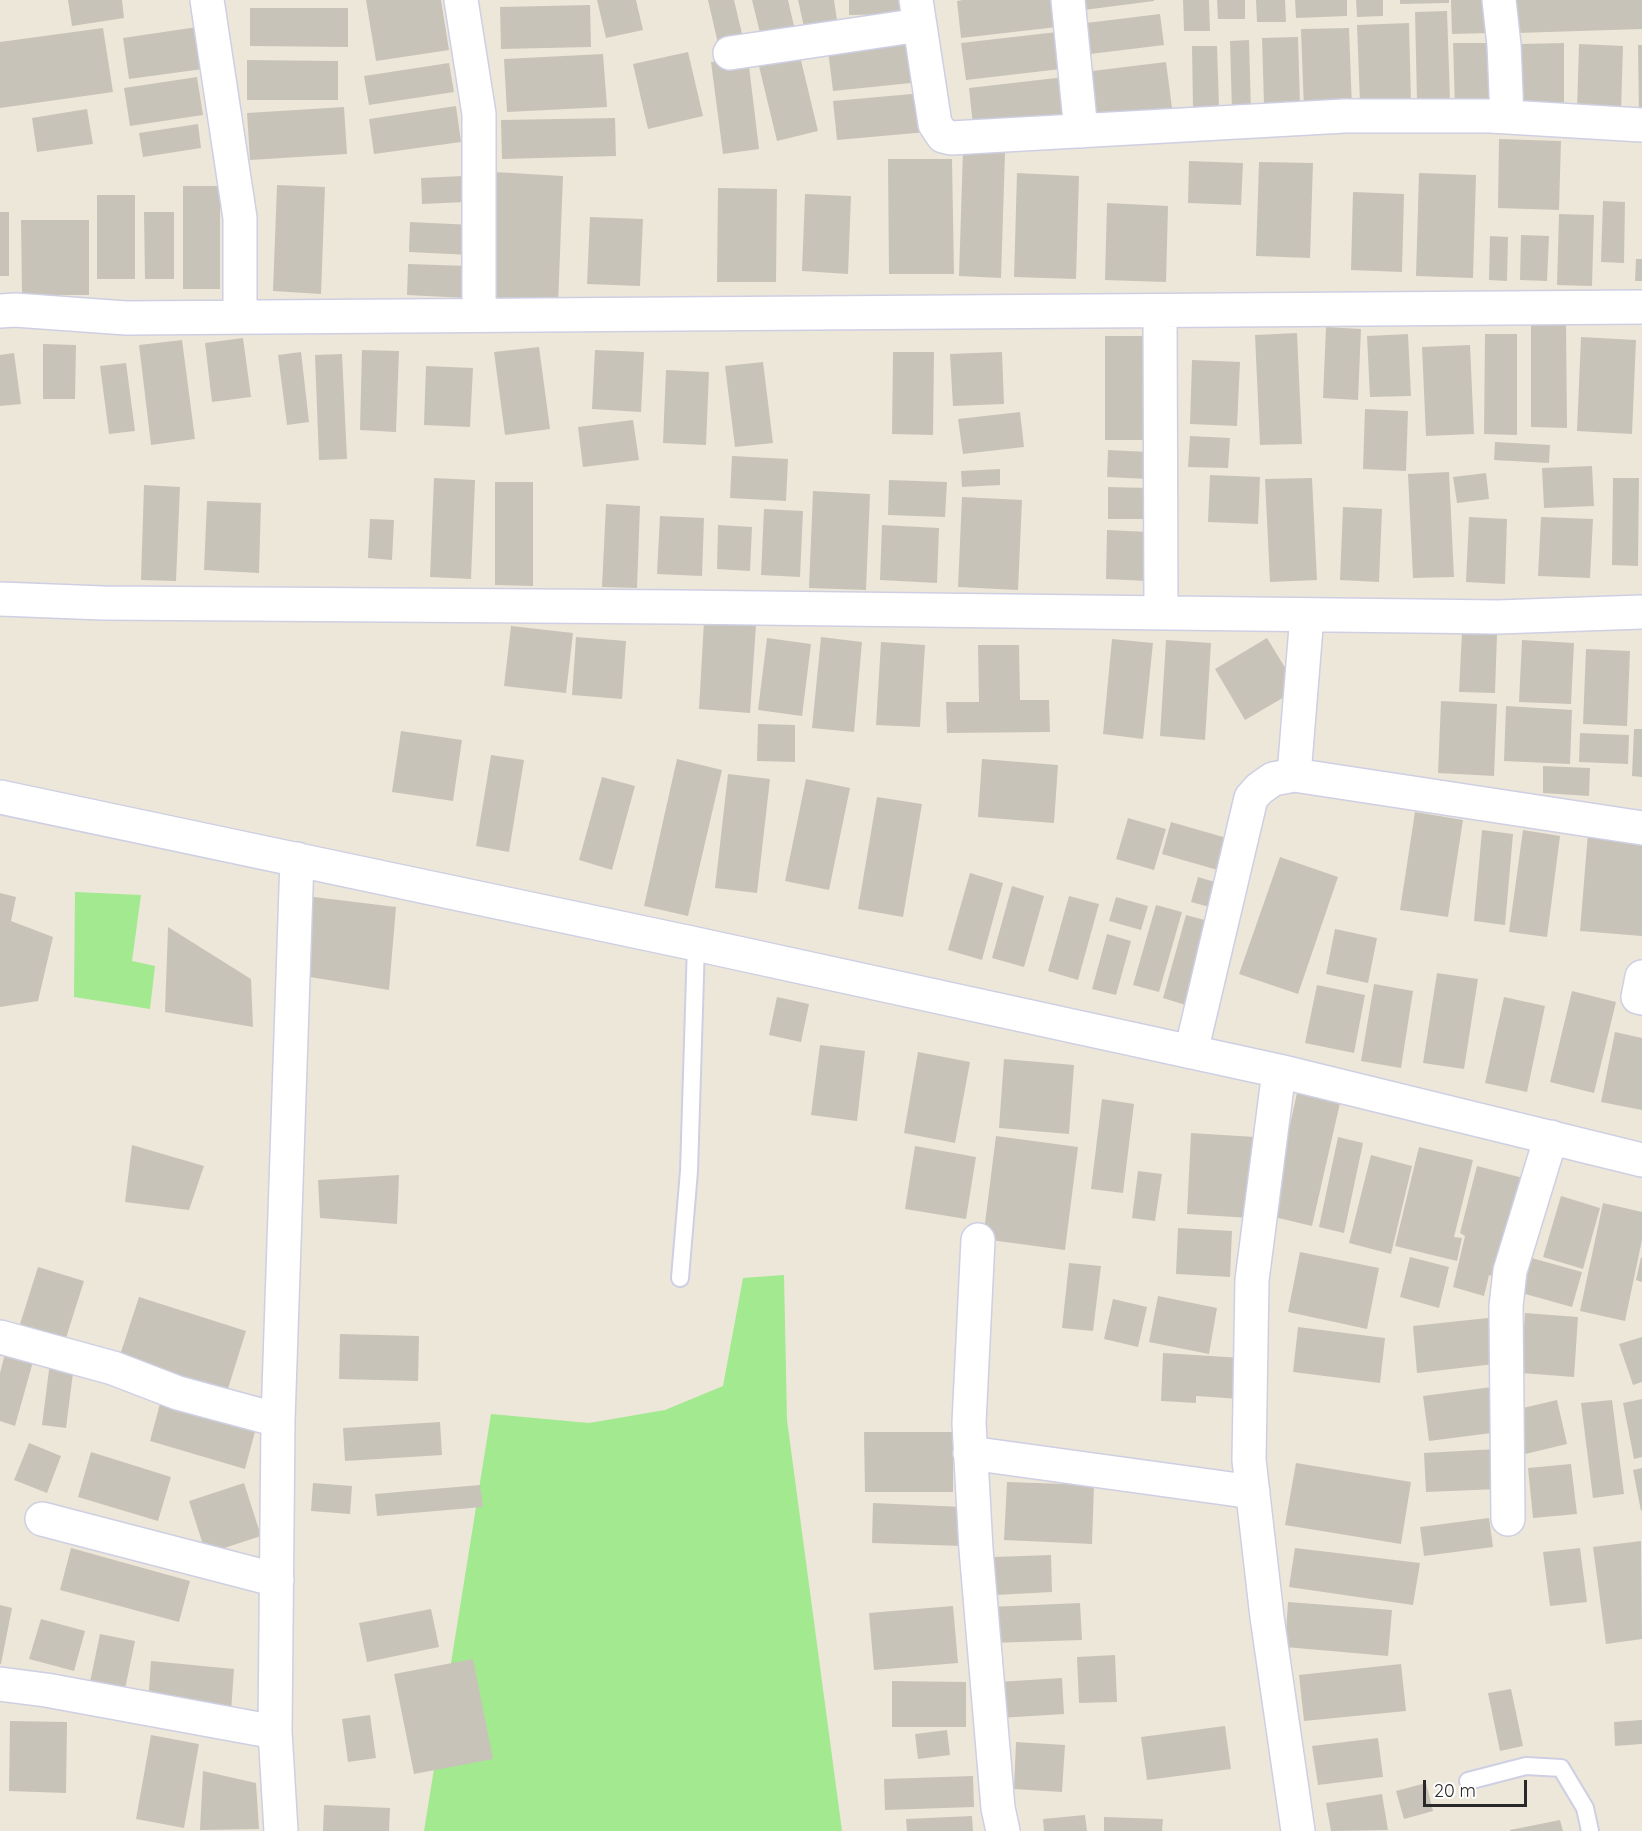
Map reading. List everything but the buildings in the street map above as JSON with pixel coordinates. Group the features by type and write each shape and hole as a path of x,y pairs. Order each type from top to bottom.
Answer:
{"street":[{"path":"207,0 240,218 240,316"},
{"path":"461,0 479,114 479,315"},
{"path":"1068,0 1081,131"},
{"path":"1499,0 1504,45 1507,117"},
{"path":"730,53 918,12 935,124 943,136 951,138 1344,116 1491,116 1642,125"},
{"path":"0,311 15,310 126,318 1642,307"},
{"path":"1161,311 1161,612"},
{"path":"0,599 104,603 1498,617 1642,612"},
{"path":"1294,775 1307,615"},
{"path":"1191,1052 1251,798 1259,789 1274,779 1294,775 1642,828"},
{"path":"0,797 696,944 1279,1071 1642,1159"},
{"path":"281,1831 275,1732 278,1420 297,859"},
{"path":"1642,977 1638,997 1642,998"},
{"path":"1279,1071 1252,1280 1250,1460 1267,1617 1298,1831"},
{"path":"1508,1519 1506,1306 1510,1271 1551,1137"},
{"path":"978,1240 969,1423 970,1453 998,1808 1003,1831"},
{"path":"0,1337 113,1368 178,1393 278,1420"},
{"path":"970,1453 1253,1492"},
{"path":"42,1519 277,1580"},
{"path":"0,1684 46,1690 275,1732"}],"lane":[{"path":"680,1278 689,1171 696,944"},
{"path":"1467,1781 1526,1766 1561,1768 1585,1808 1590,1831"}],"green space":[{"path":"75,892 141,895 132,961 155,966 150,1009 74,997"},
{"path":"784,1275 787,1420 842,1831 424,1831 491,1414 589,1423 665,1410 723,1386 743,1278"}]}
